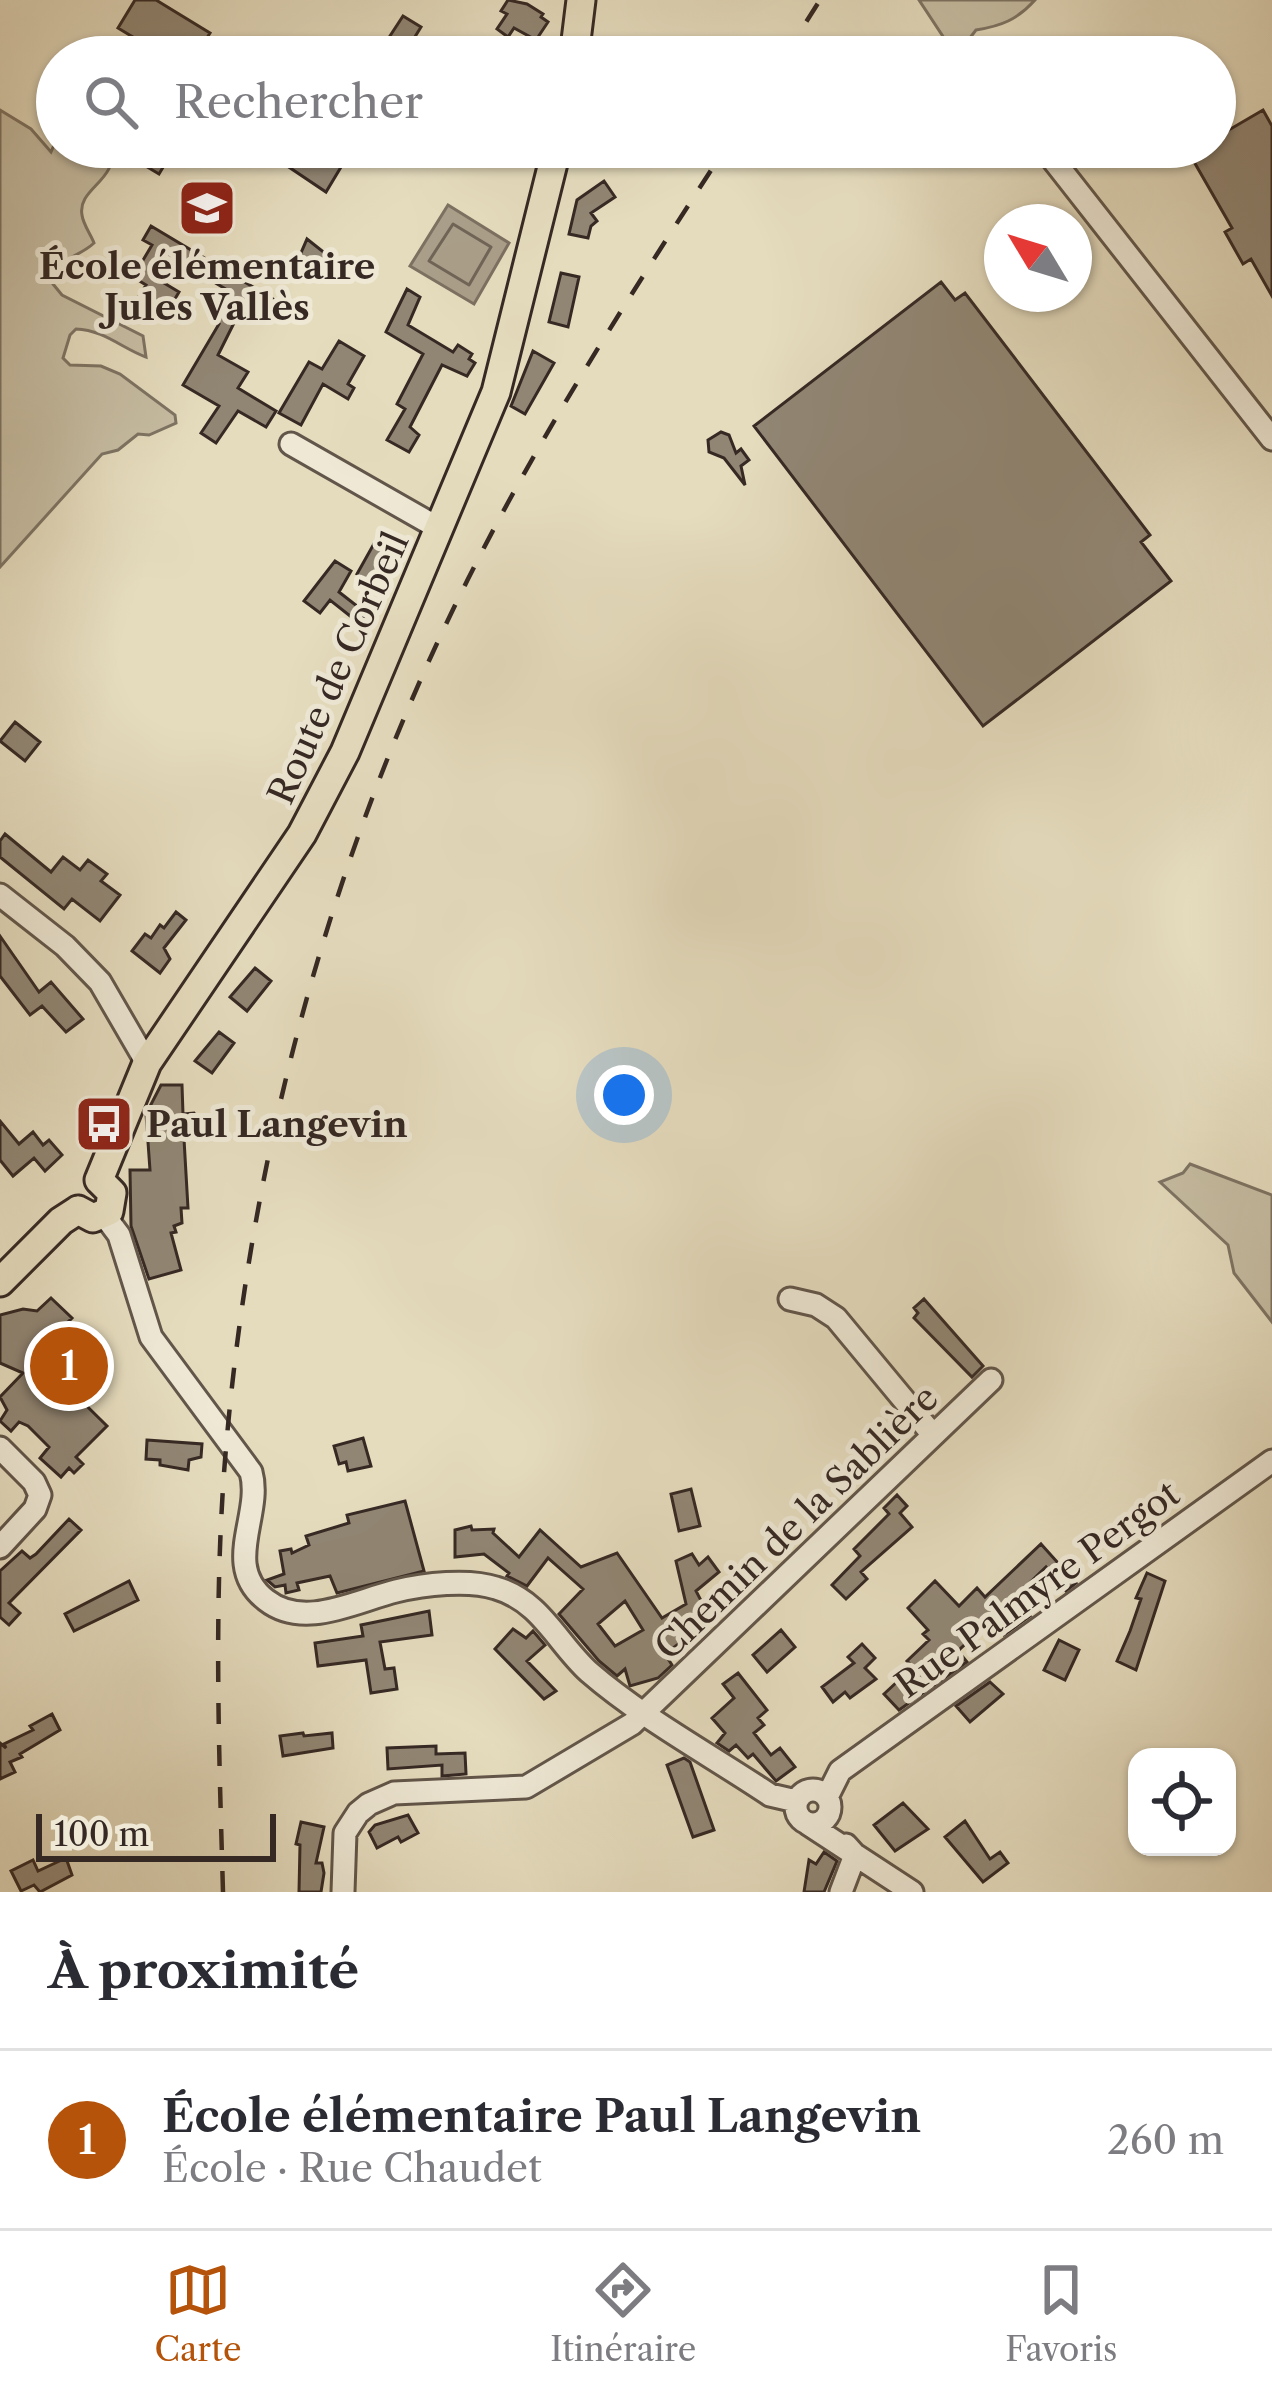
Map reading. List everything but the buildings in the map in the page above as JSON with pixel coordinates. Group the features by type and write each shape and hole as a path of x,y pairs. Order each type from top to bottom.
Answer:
{"main road":[{"path":"577,36 581,0"},
{"name":"Route de Corbeil","path":"91,1213 74,1199 77,1188 87,1180 98,1180 147,1063 302,834 345,752 496,392 552,168"},
{"path":"6,1267 61,1221 91,1213"}],"street":[{"path":"1059,168 1272,439"},
{"path":"291,444 440,529"},
{"path":"0,895 65,946 100,982 147,1063"},
{"path":"91,1213 119,1235 151,1337 250,1472 253,1490 244,1568 257,1592 277,1608 308,1614 408,1588 489,1586 526,1601 586,1670 770,1796 814,1806 855,1856 912,1892"},
{"path":"790,1299 816,1305 836,1318 933,1435"},
{"name":"Chemin de la Sablière","path":"343,1892 346,1833 369,1804 394,1793 526,1787 647,1712 991,1380"},
{"path":"0,1448 34,1482 40,1495 35,1509 0,1547"},
{"name":"Rue Palmyre Pergot","path":"814,1806 840,1771 1272,1462"},
{"path":"841,1892 855,1856"}],"shaded area":[{"path":"919,0 1035,0 1008,21 976,30 971,36 943,36"},
{"path":"0,110 36,135 36,168 109,168 82,206 94,243 65,262 53,284 62,295 143,336 146,357 104,336 76,329 63,358 70,365 101,366 120,374 175,415 176,423 149,435 138,434 118,450 102,454 0,567"},
{"path":"1190,1164 1272,1195 1272,1322 1234,1273 1228,1245 1160,1182 1183,1173"}],"water":[{"path":"448,205 509,243 474,304 410,266"}],"railway":[{"path":"797,36 820,0"},
{"path":"223,1892 218,1630 224,1473 252,1242 302,1014 374,792 468,579 559,414 713,168"}],"place":[{"name":"École élémentaire Jules Vallès","path":"207,208"},
{"name":"Paul Langevin","path":"104,1124"},
{"name":"École élémentaire Paul Langevin","path":"69,1366"}]}
